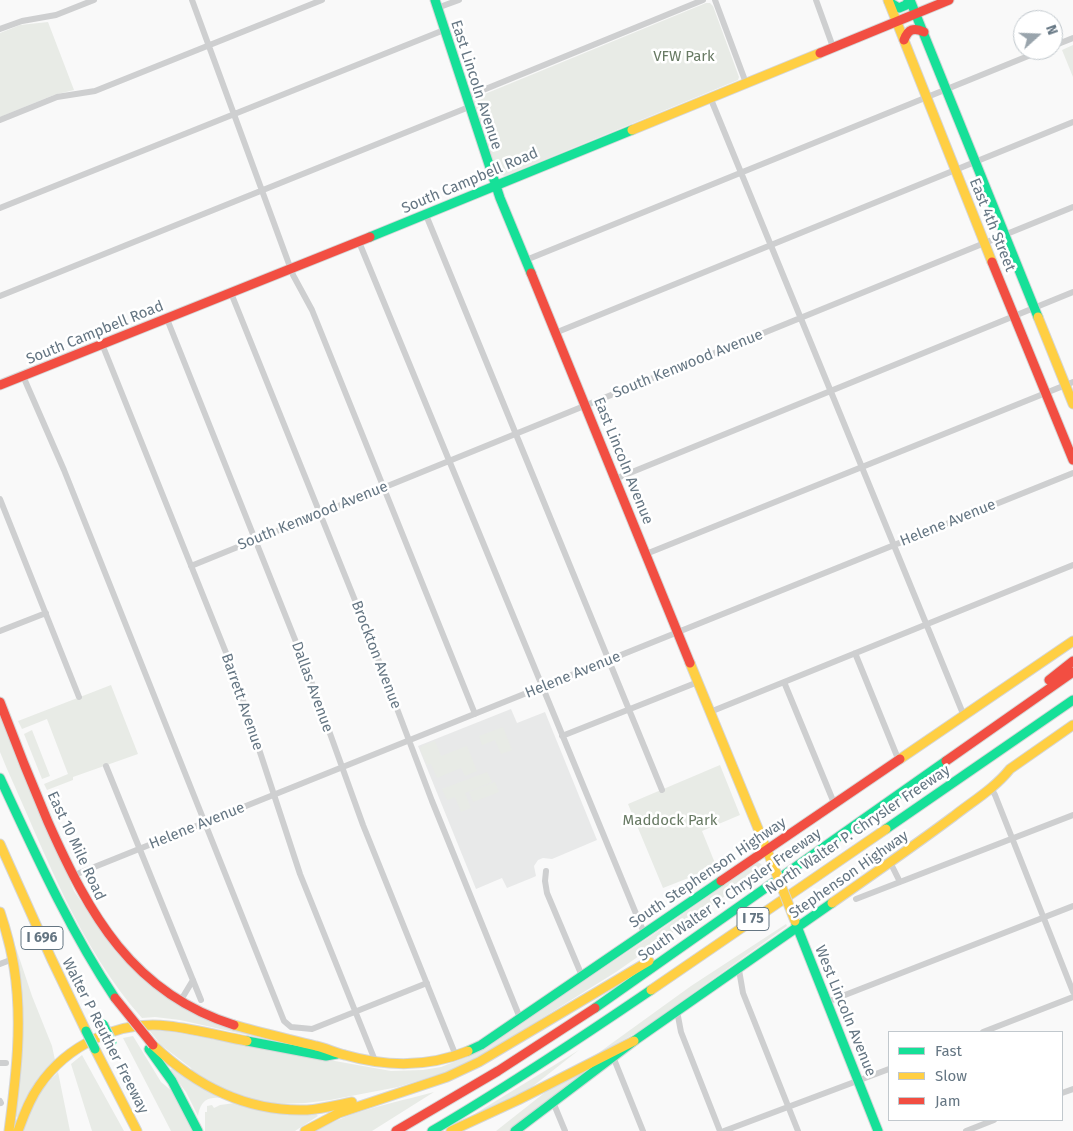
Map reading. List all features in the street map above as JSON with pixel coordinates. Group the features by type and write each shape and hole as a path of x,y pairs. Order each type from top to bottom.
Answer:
{"main road":[{"path":"889,1 900,8 910,0"},
{"name":"East 4th Street","path":"910,0 1035,308 1069,383 1073,404"},
{"name":"South Campbell Road","path":"0,385 291,270 949,0"},
{"name":"East 4th Street","path":"889,1 955,170 1073,460"},
{"name":"East Lincoln Avenue","path":"436,4 495,186 796,925"},
{"path":"904,40 906,33 911,29 918,29 924,32"},
{"name":"South Stephenson Highway","path":"181,1000 200,1011 230,1024 376,1063 407,1066 425,1064 456,1056 481,1044 520,1018 1073,641"},
{"path":"982,735 1073,660"},
{"name":"South Walter P. Chrysler Freeway","path":"396,1131 527,1053 1073,672"},
{"name":"North Walter P. Chrysler Freeway","path":"432,1131 572,1044 1073,700"},
{"name":"East 10 Mile Road","path":"0,702 28,774 72,876 95,917 134,966 153,982 181,1000"},
{"name":"Stephenson Highway","path":"515,1131 614,1059 634,1041 738,970 796,925 890,862 991,788 1010,770 1073,725"},
{"path":"0,778 78,940 97,973 151,1046 198,1131"},
{"name":"Walter P Reuther Freeway","path":"0,844 47,950 95,1049 138,1131"},
{"path":"0,912 13,959 18,1000 19,1042 9,1131"},
{"name":"West Lincoln Avenue","path":"796,925 878,1131"},
{"path":"305,1131 339,1113 448,1077 479,1062 632,970 688,941"},
{"name":"Walter P Reuther Freeway","path":"103,1024 112,1042"},
{"name":"South Stephenson Highway","path":"18,1131 26,1106 47,1073 78,1047 120,1030 147,1026 167,1026 326,1056 337,1054"},
{"path":"451,1131 518,1100 634,1041"},
{"path":"151,1046 200,1083 236,1100 255,1105 308,1110 393,1095"}],"street":[{"path":"0,29 22,21 56,15 94,0"},
{"path":"192,0 291,270 312,310 475,714"},
{"path":"0,120 57,97 95,91 322,0"},
{"path":"436,4 459,0"},
{"path":"466,96 703,0"},
{"path":"716,0 746,83"},
{"path":"816,0 833,47"},
{"path":"0,208 444,30"},
{"path":"526,260 1017,60"},
{"path":"710,98 964,716"},
{"path":"0,296 469,107"},
{"path":"555,333 1073,122"},
{"name":"South Kenwood Avenue","path":"191,566 1073,207"},
{"path":"426,215 662,790"},
{"path":"359,242 644,933"},
{"path":"615,479 1073,292"},
{"name":"Brockton Avenue","path":"231,293 520,1018"},
{"name":"Dallas Avenue","path":"167,319 302,658 363,825 456,1056"},
{"name":"Barrett Avenue","path":"102,344 233,670 300,874 376,1063"},
{"path":"24,376 64,470 284,1021 291,1027 312,1029 427,983"},
{"path":"646,554 1069,383"},
{"name":"Helene Avenue","path":"72,876 1073,473"},
{"path":"0,499 79,697"},
{"path":"710,712 1073,565"},
{"path":"0,631 46,613"},
{"path":"855,653 899,761"},
{"path":"562,736 698,682"},
{"path":"784,682 834,804"},
{"path":"106,766 201,1000"},
{"path":"991,788 1073,992"},
{"path":"856,899 1073,815"},
{"path":"890,862 900,882"},
{"path":"546,871 545,880 548,893 582,976"},
{"path":"827,1002 1073,906"},
{"path":"0,964 13,959"},
{"path":"738,970 744,993 798,1131"},
{"path":"181,1000 192,980"},
{"path":"986,1031 1073,997"},
{"path":"677,1011 681,1032 722,1131 888,1069"},
{"path":"614,1059 643,1131"},
{"path":"553,1102 565,1131"},
{"path":"966,1131 991,1121"}],"shaded area":[{"path":"511,709 517,723 545,712 597,840 552,859 543,858 538,860 534,866 536,876 507,888 502,878 476,889 418,746"}],"green space":[{"name":"VFW Park","path":"710,3 713,6 739,77 738,80 505,176 498,174 495,170 473,103 475,98"},
{"path":"48,22 74,90 54,95 0,117 0,33 20,25"},
{"path":"1073,45 1073,77 1063,52 1063,50"},
{"path":"111,685 138,754 73,777 73,780 47,790 44,784 68,774 47,719 22,729 18,721"},
{"path":"0,712 74,891 115,951 140,975 179,1005 199,1016 255,1034 256,1037 180,1020 155,1017 142,1018 100,961 82,931 50,867 0,752"},
{"path":"503,727 512,750 501,754 495,740 482,745 479,736"},
{"path":"32,730 50,776 42,779 24,734"},
{"path":"435,741 441,756 467,746 477,771 465,776 461,768 437,778 431,764 427,765 420,749 422,746"},
{"name":"Maddock Park","path":"720,765 740,815 702,831 719,873 696,889 691,877 663,888 628,804"},
{"path":"487,772 492,782 465,793 471,808 461,812 455,797 447,800 442,789"},
{"path":"495,782 499,792 473,802 469,792"},
{"path":"756,861 764,869 616,972 491,1050 450,1071 398,1087 305,1103 279,1104 255,1100 211,1084 193,1073 191,1068 161,1045 149,1030 167,1031 391,1071 423,1070 441,1067 469,1056 488,1045 657,932"},
{"path":"786,924 787,926 643,1029 590,1059 691,986"},
{"path":"10,930 32,996 52,1046 55,1060 34,1084 18,1117 15,1116 22,1054 23,1017 19,973"},
{"path":"133,1036 161,1082 173,1092 193,1131 171,1131 123,1038"},
{"path":"579,1050 528,1090 473,1115"},
{"path":"82,1055 124,1131 92,1131 71,1064"},
{"path":"172,1068 223,1098 209,1099 203,1103 198,1116 186,1092 170,1071"},
{"path":"586,1071 510,1131 496,1131 548,1090"},
{"path":"58,1072 70,1131 22,1131 36,1099"},
{"path":"434,1092 372,1131 316,1131 359,1112"},
{"path":"235,1103 316,1114 318,1116 295,1131 205,1131 205,1112 207,1112 207,1106 212,1105 214,1108 220,1105"}],"traffic: fast":[{"path":"435,0 500,198 531,273"},
{"path":"889,2 899,8 906,5 909,0"},
{"path":"910,0 1038,317"},
{"path":"370,237 632,130"},
{"path":"886,829 1073,700"},
{"path":"595,1008 946,761"},
{"path":"0,778 68,918 115,998"},
{"path":"468,1051 481,1045 721,881"},
{"path":"515,1131 634,1041 832,903"},
{"path":"796,924 878,1131"},
{"path":"432,1131 543,1062 651,990"},
{"path":"103,1024 112,1042"},
{"path":"86,1031 95,1049"},
{"path":"247,1041 326,1056 337,1054"},
{"path":"149,1049 172,1081 198,1131"}],"traffic: slow":[{"path":"888,0 992,262"},
{"path":"632,130 820,53"},
{"path":"1038,317 1073,404"},
{"path":"900,759 1073,641"},
{"path":"690,663 773,865"},
{"path":"832,903 939,827 991,788 1010,769 1073,725"},
{"path":"651,990 886,829"},
{"path":"0,844 86,1031"},
{"path":"773,865 795,921"},
{"path":"0,912 13,960 18,1008 18,1049 9,1131"},
{"path":"305,1131 339,1113 447,1077 479,1062 649,961"},
{"path":"18,1131 32,1097 51,1071 64,1058 96,1038 131,1027 150,1025 178,1027 247,1041"},
{"path":"234,1025 376,1062 422,1063 453,1057 468,1051"},
{"path":"451,1131 518,1100 634,1041"},
{"path":"153,1045 187,1073 224,1094 243,1101 285,1109 307,1110 352,1102"},
{"path":"95,1049 137,1131"}],"traffic: jam":[{"path":"820,53 949,0"},
{"path":"904,40 909,31 917,30 924,32"},
{"path":"0,385 370,237"},
{"path":"992,262 1073,460"},
{"path":"531,273 690,663"},
{"path":"1049,680 1073,661"},
{"path":"946,761 1073,672"},
{"path":"0,702 23,762 64,856 80,888 118,946 141,971 168,993 198,1011 234,1025"},
{"path":"721,881 900,759"},
{"path":"115,998 153,1045"},
{"path":"396,1131 498,1071 595,1008"}]}
